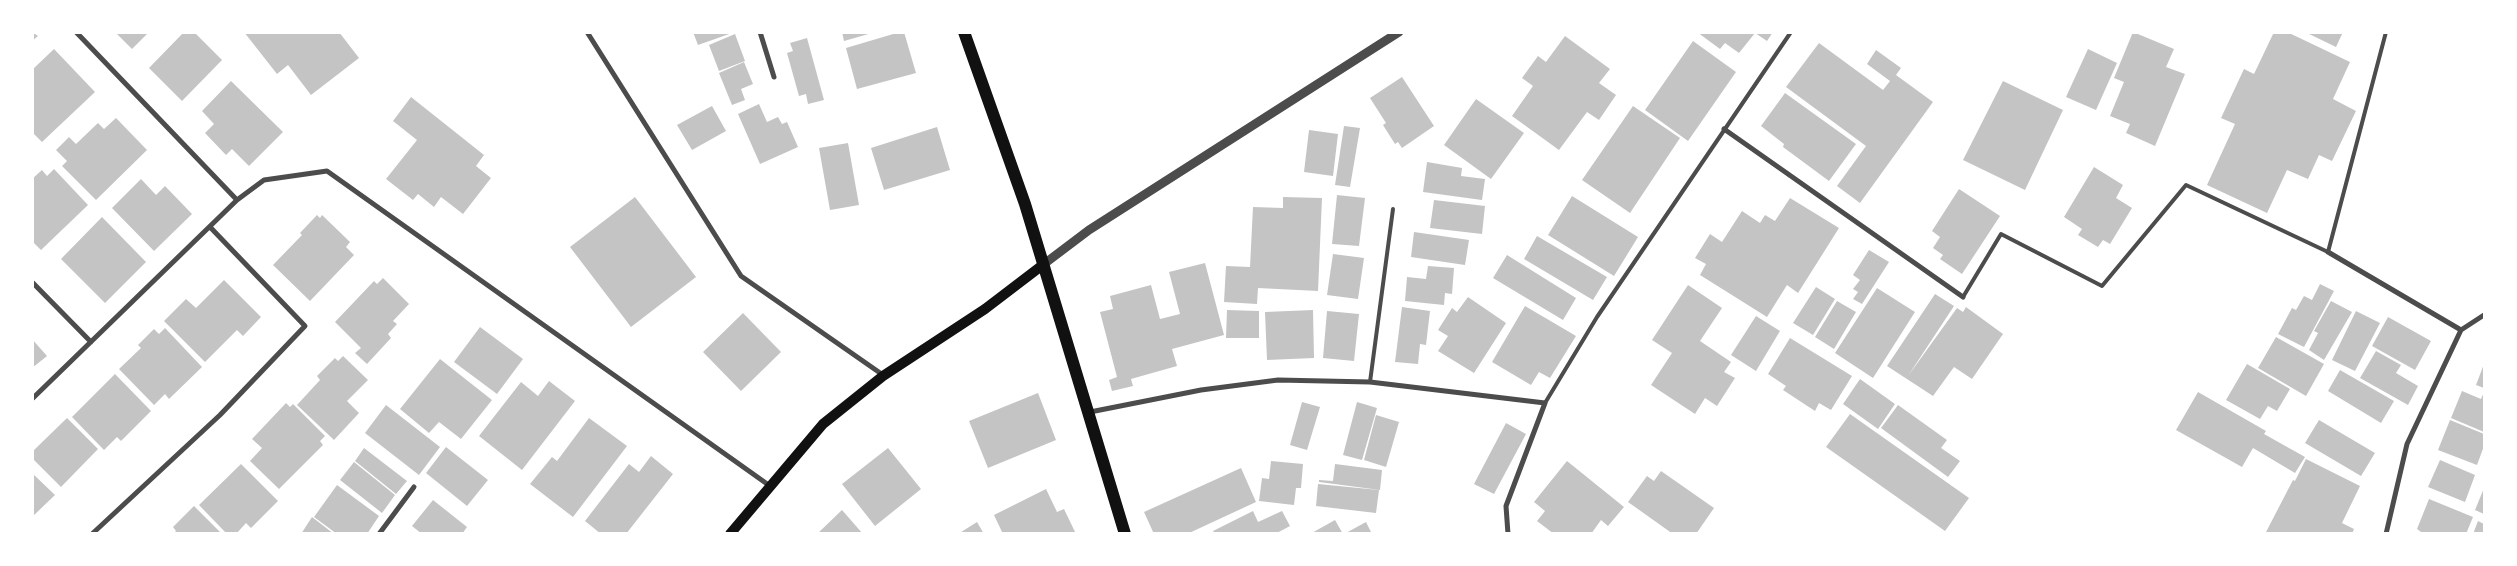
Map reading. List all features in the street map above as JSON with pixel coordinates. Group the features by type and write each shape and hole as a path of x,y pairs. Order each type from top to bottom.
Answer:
{"main road":[{"path":"964,32 1044,264 1125,534"},
{"path":"730,534 823,424 883,376 985,308 1044,264"}],"street":[{"path":"76,32 237,200"},
{"path":"587,32 741,276 883,376"},
{"path":"760,32 774,77"},
{"path":"1044,264 1089,230 1399,32"},
{"path":"1724,129 1963,297"},
{"path":"32,399 237,200 264,180 327,171 770,486"},
{"path":"92,534 220,415 305,326 210,227"},
{"path":"2328,252 2460,330"},
{"path":"32,282 91,342"},
{"path":"2386,534 2407,444 2460,330 2484,315"},
{"path":"1087,412 1200,390 1278,380 1370,382 1545,403 1506,506 1508,534"},
{"path":"379,534 414,487"}],"lane":[{"path":"1545,403 1598,317 1791,32"},
{"path":"1963,297 2001,234 2102,286 2186,185 2328,252 2386,32"},
{"path":"1370,382 1393,209"}],"building":[{"path":"32,32 38,36 32,41"},
{"path":"115,32 149,32 132,49"},
{"path":"184,32 194,32 222,60 182,101 149,68"},
{"path":"244,32 339,32 359,58 311,95 288,65 277,74"},
{"path":"693,32 732,32 732,33 698,45"},
{"path":"842,32 872,32 872,33 844,41"},
{"path":"904,32 916,73 857,89 846,48"},
{"path":"1697,32 1773,32 1767,41 1755,33 1739,53 1725,43 1720,49"},
{"path":"2133,32 2174,49 2166,67 2185,74 2155,146 2126,133 2130,124 2110,116 2124,82 2114,78"},
{"path":"2274,32 2287,32 2350,62 2333,99 2356,111 2332,161 2319,155 2308,179 2287,170 2267,213 2207,185 2235,124 2221,118 2244,69 2254,74"},
{"path":"2305,32 2343,32 2336,47"},
{"path":"735,34 745,61 719,71 709,45"},
{"path":"1565,36 1610,69 1599,83 1616,95 1599,120 1587,112 1559,150 1512,116 1533,86 1522,78 1538,56 1546,62"},
{"path":"807,38 824,100 808,104 806,94 799,96 787,53 793,51 790,43"},
{"path":"1693,41 1736,72 1688,141 1645,110"},
{"path":"1819,43 1883,90 1890,81 1867,64 1876,50 1901,68 1896,75 1933,102 1860,203 1837,186 1866,146 1786,87"},
{"path":"54,49 95,92 42,142 32,132 32,70"},
{"path":"2088,49 2117,63 2096,110 2066,97"},
{"path":"744,62 753,84 741,89 745,100 732,105 719,73"},
{"path":"1402,77 1434,126 1402,148 1398,142 1395,144 1383,125 1386,123 1370,98"},
{"path":"231,81 283,132 249,166 232,149 226,155 205,133 214,124 202,111"},
{"path":"2003,81 2063,110 2025,190 1963,160"},
{"path":"1785,93 1856,144 1829,181 1783,147 1784,144 1761,126"},
{"path":"411,97 484,155 476,166 491,178 463,214 441,197 434,207 418,194 413,200 386,179 417,140 393,121"},
{"path":"1476,99 1524,133 1491,179 1444,145"},
{"path":"759,104 767,122 778,117 782,124 787,122 798,147 760,164 738,114"},
{"path":"712,106 726,131 692,150 677,125"},
{"path":"1633,106 1680,138 1630,213 1582,180"},
{"path":"116,118 147,150 96,200 62,166 67,161 56,150 69,137 76,144 98,123 104,129"},
{"path":"1344,126 1360,128 1350,187 1335,185"},
{"path":"937,127 950,170 884,190 871,148"},
{"path":"1309,130 1338,134 1333,176 1304,172"},
{"path":"848,143 859,205 830,210 819,148"},
{"path":"1427,162 1462,168 1461,176 1485,179 1482,200 1423,192"},
{"path":"2094,167 2123,185 2116,198 2132,208 2110,244 2103,240 2098,247 2078,235 2082,229 2064,217"},
{"path":"54,169 88,205 41,250 32,241 32,179 42,170 47,176"},
{"path":"141,179 156,195 165,186 192,214 154,251 112,208"},
{"path":"1959,189 2000,216 1962,274 1940,259 1943,255 1933,248 1940,237 1932,231"},
{"path":"1337,195 1365,198 1359,246 1332,244"},
{"path":"1572,196 1638,237 1614,276 1548,235"},
{"path":"635,197 696,277 631,327 570,247"},
{"path":"1283,197 1322,198 1318,291 1258,288 1257,304 1224,302 1226,266 1250,267 1253,207 1283,208"},
{"path":"1790,198 1839,228 1798,293 1787,285 1767,317 1700,275 1706,264 1695,258 1710,234 1722,242 1742,211 1760,223 1765,215 1775,221"},
{"path":"1434,200 1485,206 1482,234 1430,228"},
{"path":"317,215 320,218 322,215 350,242 346,247 354,255 310,301 273,265 302,235 300,233"},
{"path":"102,217 146,262 105,303 61,259"},
{"path":"1414,232 1469,240 1465,265 1411,257"},
{"path":"1537,236 1607,277 1593,300 1524,259"},
{"path":"1869,250 1889,262 1862,304 1853,299 1858,292 1853,289 1860,280 1853,275"},
{"path":"1333,254 1364,258 1358,299 1327,295"},
{"path":"1507,255 1576,298 1563,320 1493,278"},
{"path":"1205,263 1224,335 1172,349 1177,366 1131,379 1133,386 1112,391 1109,380 1117,377 1100,312 1113,309 1110,296 1151,285 1160,319 1180,314 1169,272"},
{"path":"1428,266 1454,268 1452,294 1445,293 1444,305 1405,301 1407,277 1426,279"},
{"path":"383,278 409,304 393,321 397,324 388,334 391,338 367,364 355,353 361,348 335,322 374,281 377,284"},
{"path":"224,280 261,317 243,336 237,330 205,362 164,321 186,299 196,308"},
{"path":"2320,284 2334,291 2304,347 2278,334 2292,308 2296,310 2304,296 2312,300"},
{"path":"1688,285 1722,308 1700,341 1731,362 1724,372 1735,378 1717,406 1705,398 1695,414 1651,385 1672,353 1652,340"},
{"path":"1816,287 1835,299 1813,335 1793,323"},
{"path":"1877,288 1915,312 1873,378 1835,353"},
{"path":"1935,294 1954,306 1908,376 1957,308 1963,312 1966,307 2003,334 1972,379 1954,367 1933,396 1887,366"},
{"path":"1468,297 1506,323 1474,373 1438,351 1448,336 1438,330 1452,308 1457,312"},
{"path":"1837,301 1856,312 1834,349 1815,337"},
{"path":"2331,301 2352,312 2324,360 2309,350 2318,333 2314,331"},
{"path":"1525,306 1576,336 1550,378 1539,372 1531,385 1492,362"},
{"path":"1402,307 1430,311 1426,345 1420,344 1418,364 1395,362"},
{"path":"1227,310 1259,311 1259,338 1226,338"},
{"path":"1313,310 1314,358 1267,360 1265,312"},
{"path":"1327,311 1359,314 1354,361 1323,358"},
{"path":"2356,311 2380,323 2355,371 2332,360"},
{"path":"743,313 781,352 741,391 703,352"},
{"path":"1756,316 1780,331 1756,371 1731,355"},
{"path":"2388,317 2431,341 2415,370 2372,346"},
{"path":"480,327 523,359 497,394 454,362"},
{"path":"165,328 202,367 169,399 165,394 154,405 119,369 141,348 138,345 154,329 159,334"},
{"path":"2276,337 2324,364 2306,396 2258,368"},
{"path":"1790,338 1852,376 1831,410 1819,403 1815,411 1783,390 1786,386 1768,374"},
{"path":"32,339 47,356 32,368"},
{"path":"2376,351 2401,365 2396,373 2418,386 2408,405 2360,378"},
{"path":"343,356 368,380 347,401 359,413 334,440 297,405 320,380 317,376 335,358 338,361"},
{"path":"440,359 492,400 461,439 439,422 429,433 400,409"},
{"path":"2247,364 2290,389 2277,411 2268,406 2260,419 2226,400"},
{"path":"2484,364 2484,388 2476,385"},
{"path":"2340,370 2394,401 2381,423 2328,391"},
{"path":"115,374 151,411 121,441 117,437 104,450 72,417"},
{"path":"1860,379 1895,404 1878,429 1843,404"},
{"path":"549,381 575,401 522,470 479,436 521,382 538,396"},
{"path":"2462,391 2481,399 2484,392 2484,432 2451,418"},
{"path":"2198,392 2266,431 2264,434 2305,457 2295,473 2253,448 2242,467 2176,430"},
{"path":"1038,393 1056,440 988,468 969,421"},
{"path":"1302,402 1320,407 1307,450 1290,445"},
{"path":"1357,402 1377,408 1362,460 1343,455"},
{"path":"286,403 290,407 293,404 325,436 320,441 323,445 279,489 250,461 262,448 252,439"},
{"path":"386,405 440,447 419,475 365,433"},
{"path":"1898,405 1947,440 1941,448 1960,461 1948,477 1881,428"},
{"path":"1850,414 1969,498 1945,531 1826,447"},
{"path":"1376,415 1399,422 1386,467 1364,460"},
{"path":"67,418 98,449 61,487 32,458 32,452"},
{"path":"589,418 627,446 573,517 530,484 552,457 557,461"},
{"path":"2319,420 2375,453 2361,476 2305,443"},
{"path":"2450,420 2484,434 2484,446 2477,465 2438,450"},
{"path":"1506,423 1526,434 1494,494 1474,484"},
{"path":"446,447 488,480 467,506 426,473"},
{"path":"364,448 407,481 396,494 355,461"},
{"path":"888,448 921,489 875,526 842,484"},
{"path":"651,456 673,474 626,534 601,534 585,521 629,464 639,472"},
{"path":"2306,459 2360,486 2342,523 2354,529 2352,534 2265,534"},
{"path":"2440,460 2475,475 2465,502 2428,487"},
{"path":"1271,461 1303,464 1301,488 1296,488 1294,505 1259,501 1262,478 1269,479"},
{"path":"1567,461 1624,507 1608,526 1601,520 1591,534 1554,534 1537,521 1545,511 1534,502"},
{"path":"354,462 395,495 382,513 340,480"},
{"path":"241,464 278,501 251,528 246,523 236,534 227,534 199,505"},
{"path":"1335,464 1382,470 1380,490 1319,482 1319,480 1333,481"},
{"path":"1241,468 1256,502 1187,534 1154,534 1144,512"},
{"path":"1661,471 1714,508 1696,534 1673,534 1628,502 1647,476 1654,481"},
{"path":"32,473 55,495 32,517"},
{"path":"1318,484 1379,490 1376,513 1316,506"},
{"path":"337,485 379,516 367,534 337,534 314,517"},
{"path":"2484,488 2484,514 2475,510"},
{"path":"1046,489 1057,512 1064,509 1076,534 1003,534 994,515"},
{"path":"2429,499 2473,517 2466,534 2424,534 2417,529"},
{"path":"433,500 467,527 462,534 422,534 412,526"},
{"path":"194,506 222,534 173,534 176,531 173,527"},
{"path":"842,510 863,534 817,534"},
{"path":"1253,511 1258,522 1282,511 1290,526 1275,534 1215,534 1213,531"},
{"path":"312,517 334,534 301,534"},
{"path":"1335,520 1343,534 1310,534"},
{"path":"2478,521 2484,524 2484,534 2473,534"},
{"path":"977,522 984,534 958,534"},
{"path":"1366,522 1372,534 1344,534"}]}
